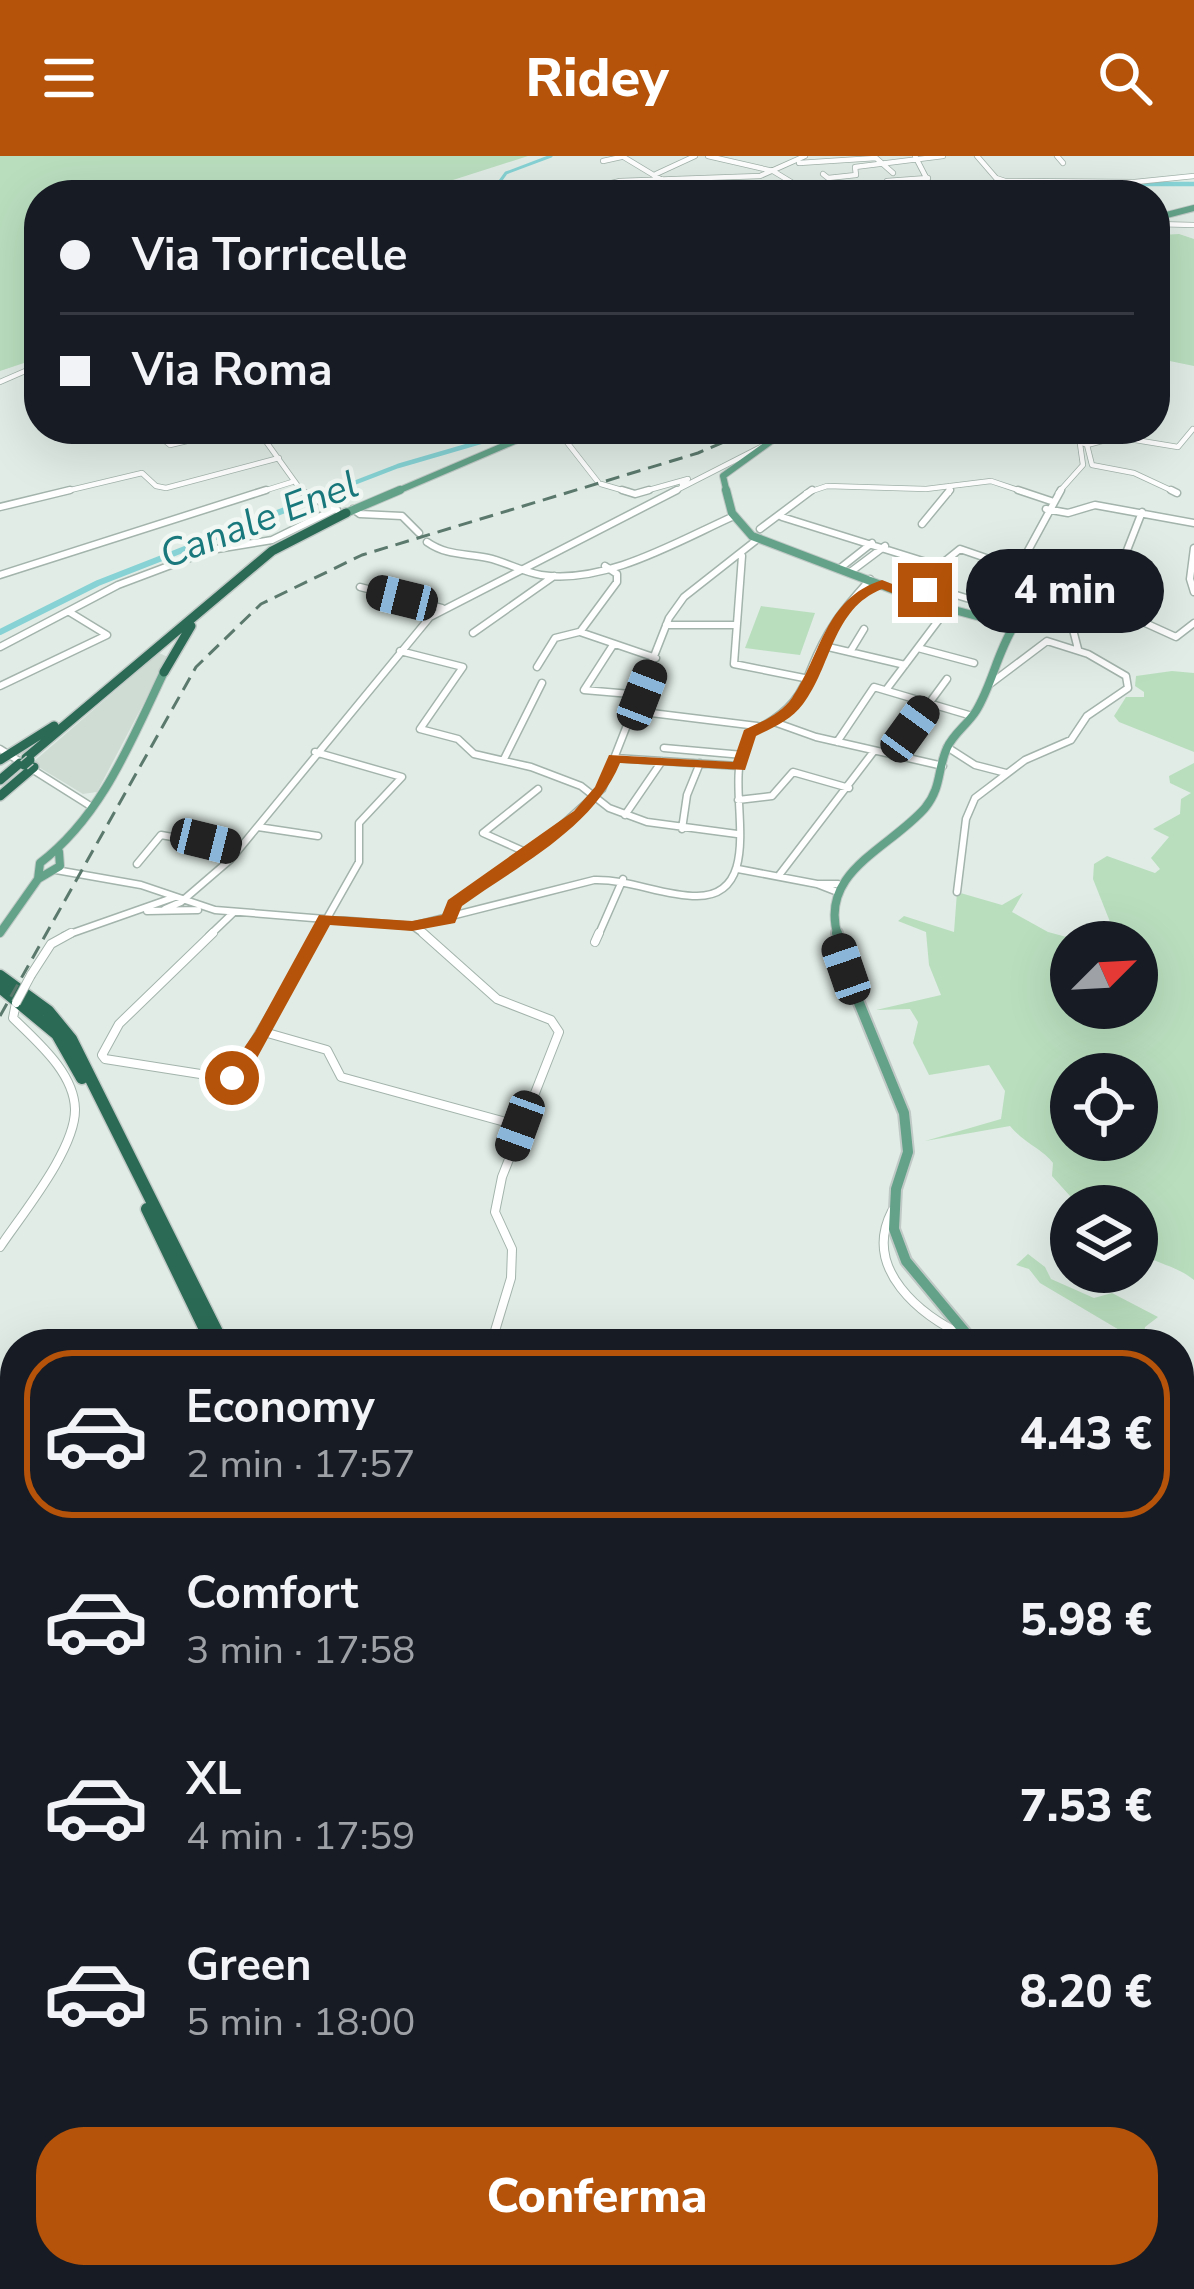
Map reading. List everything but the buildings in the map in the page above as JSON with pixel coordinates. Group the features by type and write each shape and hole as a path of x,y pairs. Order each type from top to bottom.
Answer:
{"highway":[{"path":"23,779 27,763 91,703 282,544 345,510"},
{"path":"164,672 205,609"},
{"path":"0,783 175,634"},
{"path":"2,752 91,703"},
{"path":"0,796 23,779 45,775"},
{"path":"0,976 41,1005 71,1039 206,1329"},
{"path":"0,987 57,1034 215,1329"}],"main road":[{"path":"345,510 512,444"},
{"path":"765,445 723,476 755,531 913,597 1014,626 997,653 972,716 947,747 939,790 836,888 832,918 836,940 904,1113 908,1152 894,1229 906,1261 962,1329"},
{"path":"0,933 93,805 164,672"}],"street":[{"path":"609,161 625,156 665,180"},
{"path":"661,177 694,156"},
{"path":"708,156 773,171 786,180"},
{"path":"633,180 734,179 773,171 805,156"},
{"path":"977,156 998,180"},
{"path":"1057,156 1063,164"},
{"path":"823,174 828,178 856,176 855,167 916,159 943,157 952,164"},
{"path":"794,161 876,158 893,173"},
{"path":"916,159 930,178"},
{"path":"1148,180 1194,176"},
{"path":"901,180 930,178"},
{"path":"1158,444 1178,448 1193,429"},
{"path":"268,444 292,482 312,500 361,514 402,516 418,532"},
{"path":"568,444 600,483 635,494 688,479 665,496"},
{"path":"1083,444 1092,465 1134,473 1177,493"},
{"path":"1018,569 1046,509 1083,465 1083,444"},
{"path":"165,909 215,876 240,849 399,651 443,608 765,445"},
{"path":"0,507 142,473 166,488 279,458"},
{"path":"0,574 292,482"},
{"path":"809,679 734,664 742,554 755,531 781,517 817,487 999,482 1052,501"},
{"path":"922,524 950,492 949,486"},
{"path":"1046,509 1080,512 1095,505 1194,524"},
{"path":"1,645 118,585 193,555 272,540 345,510"},
{"path":"1124,558 1142,512"},
{"path":"781,517 939,566 958,549 1018,569 1039,590 1088,597 1176,637 1194,622"},
{"path":"427,542 446,556 483,557 554,576 605,566 722,521 755,531"},
{"path":"844,571 873,542"},
{"path":"844,571 888,548"},
{"path":"1194,548 1190,578 1194,592"},
{"path":"860,553 871,557"},
{"path":"449,919 454,904 530,854 595,796 642,695 666,625 684,597 742,554"},
{"path":"583,634 616,582 617,574 605,566"},
{"path":"473,632 554,576"},
{"path":"635,711 758,726 772,722 798,700 832,626 869,580"},
{"path":"862,592 882,584"},
{"path":"360,587 443,608"},
{"path":"913,597 922,589"},
{"path":"1037,613 1039,590"},
{"path":"953,594 989,605 981,616"},
{"path":"886,691 947,609"},
{"path":"0,686 107,635 69,612"},
{"path":"1011,622 1037,613 1080,622"},
{"path":"1070,621 1078,649"},
{"path":"666,625 734,625"},
{"path":"850,652 864,629"},
{"path":"537,667 555,638 583,634 656,658"},
{"path":"957,892 968,813 975,798 1006,773 1070,740 1087,716 1128,688 1126,676 1078,649 1044,641 987,685"},
{"path":"613,645 584,690 642,695"},
{"path":"824,646 905,665"},
{"path":"918,648 974,663"},
{"path":"399,651 463,667 419,723 420,729 462,741 474,754 581,785 625,815 682,829 737,834"},
{"path":"890,755 947,679"},
{"path":"503,759 542,683"},
{"path":"837,742 874,688 972,716"},
{"path":"772,722 943,766"},
{"path":"139,912 215,910 412,926 568,886 622,879 668,893 701,896 730,885 738,869 740,766 750,734 758,726"},
{"path":"947,747 975,765 1006,773"},
{"path":"664,748 743,755"},
{"path":"780,874 874,751"},
{"path":"2,752 93,805"},
{"path":"234,912 131,1011 102,1055 118,1063 232,1078 239,1074 359,862 358,823 401,775 315,752"},
{"path":"614,758 740,766"},
{"path":"625,815 663,760"},
{"path":"682,829 687,795 700,763"},
{"path":"738,800 772,796 793,772 849,788"},
{"path":"530,854 483,833 538,789"},
{"path":"73,794 82,821"},
{"path":"258,827 318,836"},
{"path":"137,864 161,835 240,849"},
{"path":"53,866 141,885 215,910"},
{"path":"738,869 836,888"},
{"path":"595,942 622,879"},
{"path":"0,1247 61,1153 75,1108 66,1080 48,1050 13,1018 16,1003 51,944 65,935 177,900"},
{"path":"412,926 439,944 454,965 497,999 551,1020 559,1032 520,1126 495,1212 512,1249 506,1302 496,1329"},
{"path":"264,1032 327,1050 340,1077 520,1126"},
{"path":"895,1206 880,1232 888,1269 923,1315 949,1329"}],"shaded area":[{"path":"159,653 168,657 97,792 83,794 32,763"}],"green space":[{"path":"0,156 528,156 453,180 24,180 24,363 0,371"},
{"path":"1170,234 1194,239 1194,366 1170,361"},
{"path":"761,606 815,613 800,655 745,648"},
{"path":"1194,673 1194,752 1114,716 1126,697 1144,697 1135,686 1136,676"},
{"path":"1194,763 1194,1280 1158,1261 1158,1185 1060,1185 1052,1176 1051,1161 1158,1161 1158,1053 1050,1053 1050,1159 1010,1126 925,1141 1001,1119 1005,1091 989,1065 929,1075 913,1043 918,1022 910,1009 876,1010 941,995 929,965 926,932 898,921 904,916 954,932 957,892 1002,905 1023,893 1012,912 1050,933 1050,1029 1158,1029 1158,921 1110,921 1093,879 1094,864 1107,856 1155,873 1160,869 1151,858 1169,837 1153,829 1180,814 1181,799 1191,793 1170,783 1169,776"},
{"path":"1028,1254 1045,1267 1050,1289 1040,1283 1029,1269 1016,1265"},
{"path":"1057,1293 1094,1298 1112,1293 1158,1317 1145,1329 1118,1329"}],"waterway":[{"path":"501,180 506,173 551,156"},
{"name":"Canale Enel","path":"1170,184 1194,184"},
{"name":"Canale Enel","path":"328,493 474,444"},
{"name":"Canale Enel","path":"0,632 98,583 336,490"}],"railway":[{"path":"0,1016 196,667 261,604 362,555 719,444"}],"route":[{"path":"232,1078 264,1032 325,919 412,926 449,919 454,904 530,854 579,814 602,789 614,758 740,766 750,734 786,714 798,700 832,626 862,592 882,584 917,599 925,590"}]}
